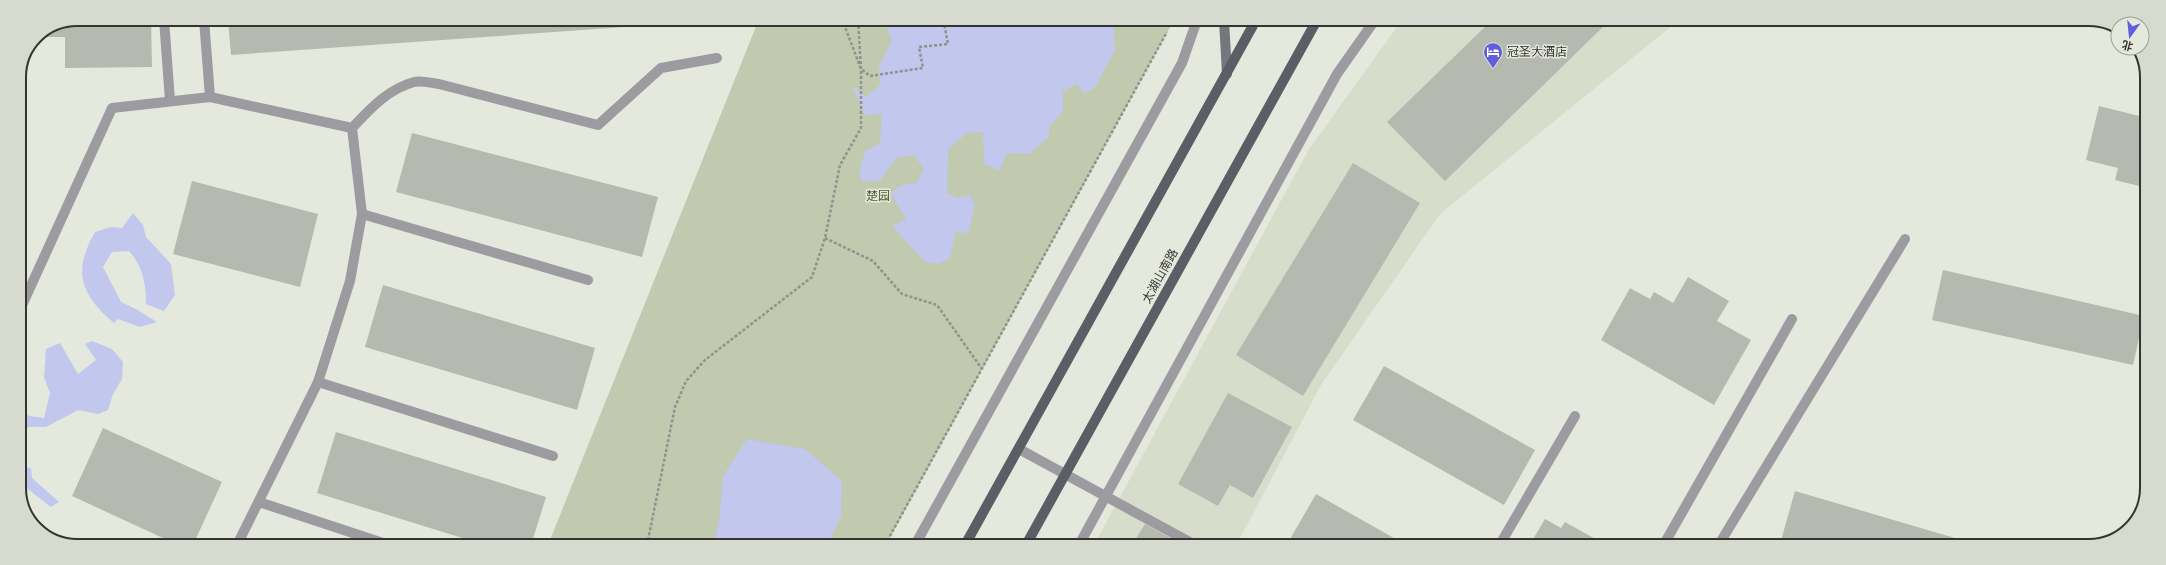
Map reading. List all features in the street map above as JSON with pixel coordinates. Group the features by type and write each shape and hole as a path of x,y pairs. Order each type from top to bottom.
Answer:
{"main road":[{"path":"1224,26 1227,74"},
{"path":"969,539 1253,26"},
{"name":"太湖山南路","path":"1029,539 1314,26"}],"street":[{"path":"165,26 170,101"},
{"path":"205,26 210,97"},
{"path":"918,539 1182,64 1195,26"},
{"path":"1082,539 1337,74 1371,26"},
{"path":"352,128 380,100 397,89 415,82 439,84 598,125 661,68 717,58"},
{"path":"26,297 112,108 210,97 352,128"},
{"path":"240,539 318,382 350,281 362,214 352,128"},
{"path":"362,214 588,280"},
{"path":"1722,539 1906,239"},
{"path":"1667,539 1792,319"},
{"path":"318,382 554,456"},
{"path":"1503,539 1575,416"},
{"path":"1019,449 1183,539"},
{"path":"259,502 371,539"}],"path":[{"path":"845,26 861,69 870,76 923,68 919,47 948,44 945,26"},
{"path":"648,539 675,407 686,381 705,360 812,277 825,238 840,165 860,128 861,69 858,26"},
{"path":"888,539 1170,27"},
{"path":"825,238 873,261 902,294 937,305 982,369"}],"shaded area":[{"path":"1398,26 1672,26 1440,214 1321,385 1240,539 1097,539 1309,149"}],"green space":[{"name":"楚园","path":"756,26 1171,26 889,539 550,539"}],"water":[{"path":"886,26 1113,26 1115,50 1094,89 1084,93 1077,84 1063,91 1063,111 1049,127 1049,137 1029,154 1007,153 1000,170 984,165 983,132 967,133 948,149 947,193 958,198 970,195 975,206 968,233 956,232 950,258 939,264 925,262 892,226 906,219 891,193 901,185 916,183 924,170 915,156 898,157 880,181 861,181 860,169 865,151 880,143 882,114 865,115 852,85 866,97 880,85 879,67 892,39"},
{"path":"133,213 143,225 146,237 171,264 175,295 164,311 146,304 143,276 138,263 129,251 112,252 103,267 121,302 157,322 140,327 118,319 114,323 103,313 87,292 82,271 88,246 95,232 111,227 122,228"},
{"path":"92,341 112,349 123,362 122,379 113,394 108,410 98,414 78,410 46,427 28,427 26,433 26,413 29,416 44,418 50,393 44,377 46,349 60,343 78,374 96,360 85,344"},
{"path":"747,439 805,449 842,481 841,517 830,539 715,539 719,522 723,476"},
{"path":"26,467 31,468 32,478 59,502 51,507 26,487"}],"building":[{"path":"151,26 152,67 65,68 65,37 46,37 58,30 67,27"},
{"path":"229,26 639,26 231,55"},
{"path":"1486,26 1604,26 1445,181 1387,122"},
{"path":"2099,106 2140,116 2140,186 2115,180 2118,168 2086,160"},
{"path":"412,133 658,197 642,257 396,192"},
{"path":"1353,163 1420,203 1303,396 1236,355"},
{"path":"192,181 318,214 300,287 173,254"},
{"path":"1943,270 2140,315 2140,334 2133,365 1932,320"},
{"path":"1688,277 1729,301 1717,321 1751,340 1714,405 1601,340 1630,288 1650,299 1654,292 1673,303"},
{"path":"383,285 595,348 577,410 365,347"},
{"path":"1384,366 1535,450 1504,505 1353,420"},
{"path":"1228,393 1292,427 1253,498 1230,485 1218,506 1178,484"},
{"path":"103,428 222,482 196,539 165,539 72,496"},
{"path":"336,432 546,497 533,539 466,539 317,493"},
{"path":"1795,491 1958,539 1781,539"},
{"path":"1316,494 1396,539 1290,539"},
{"path":"1545,519 1561,528 1565,522 1595,539 1533,539"},
{"path":"1145,524 1172,539 1136,539"}],"place":[{"name":"冠圣大酒店","path":"1493,69"}]}
